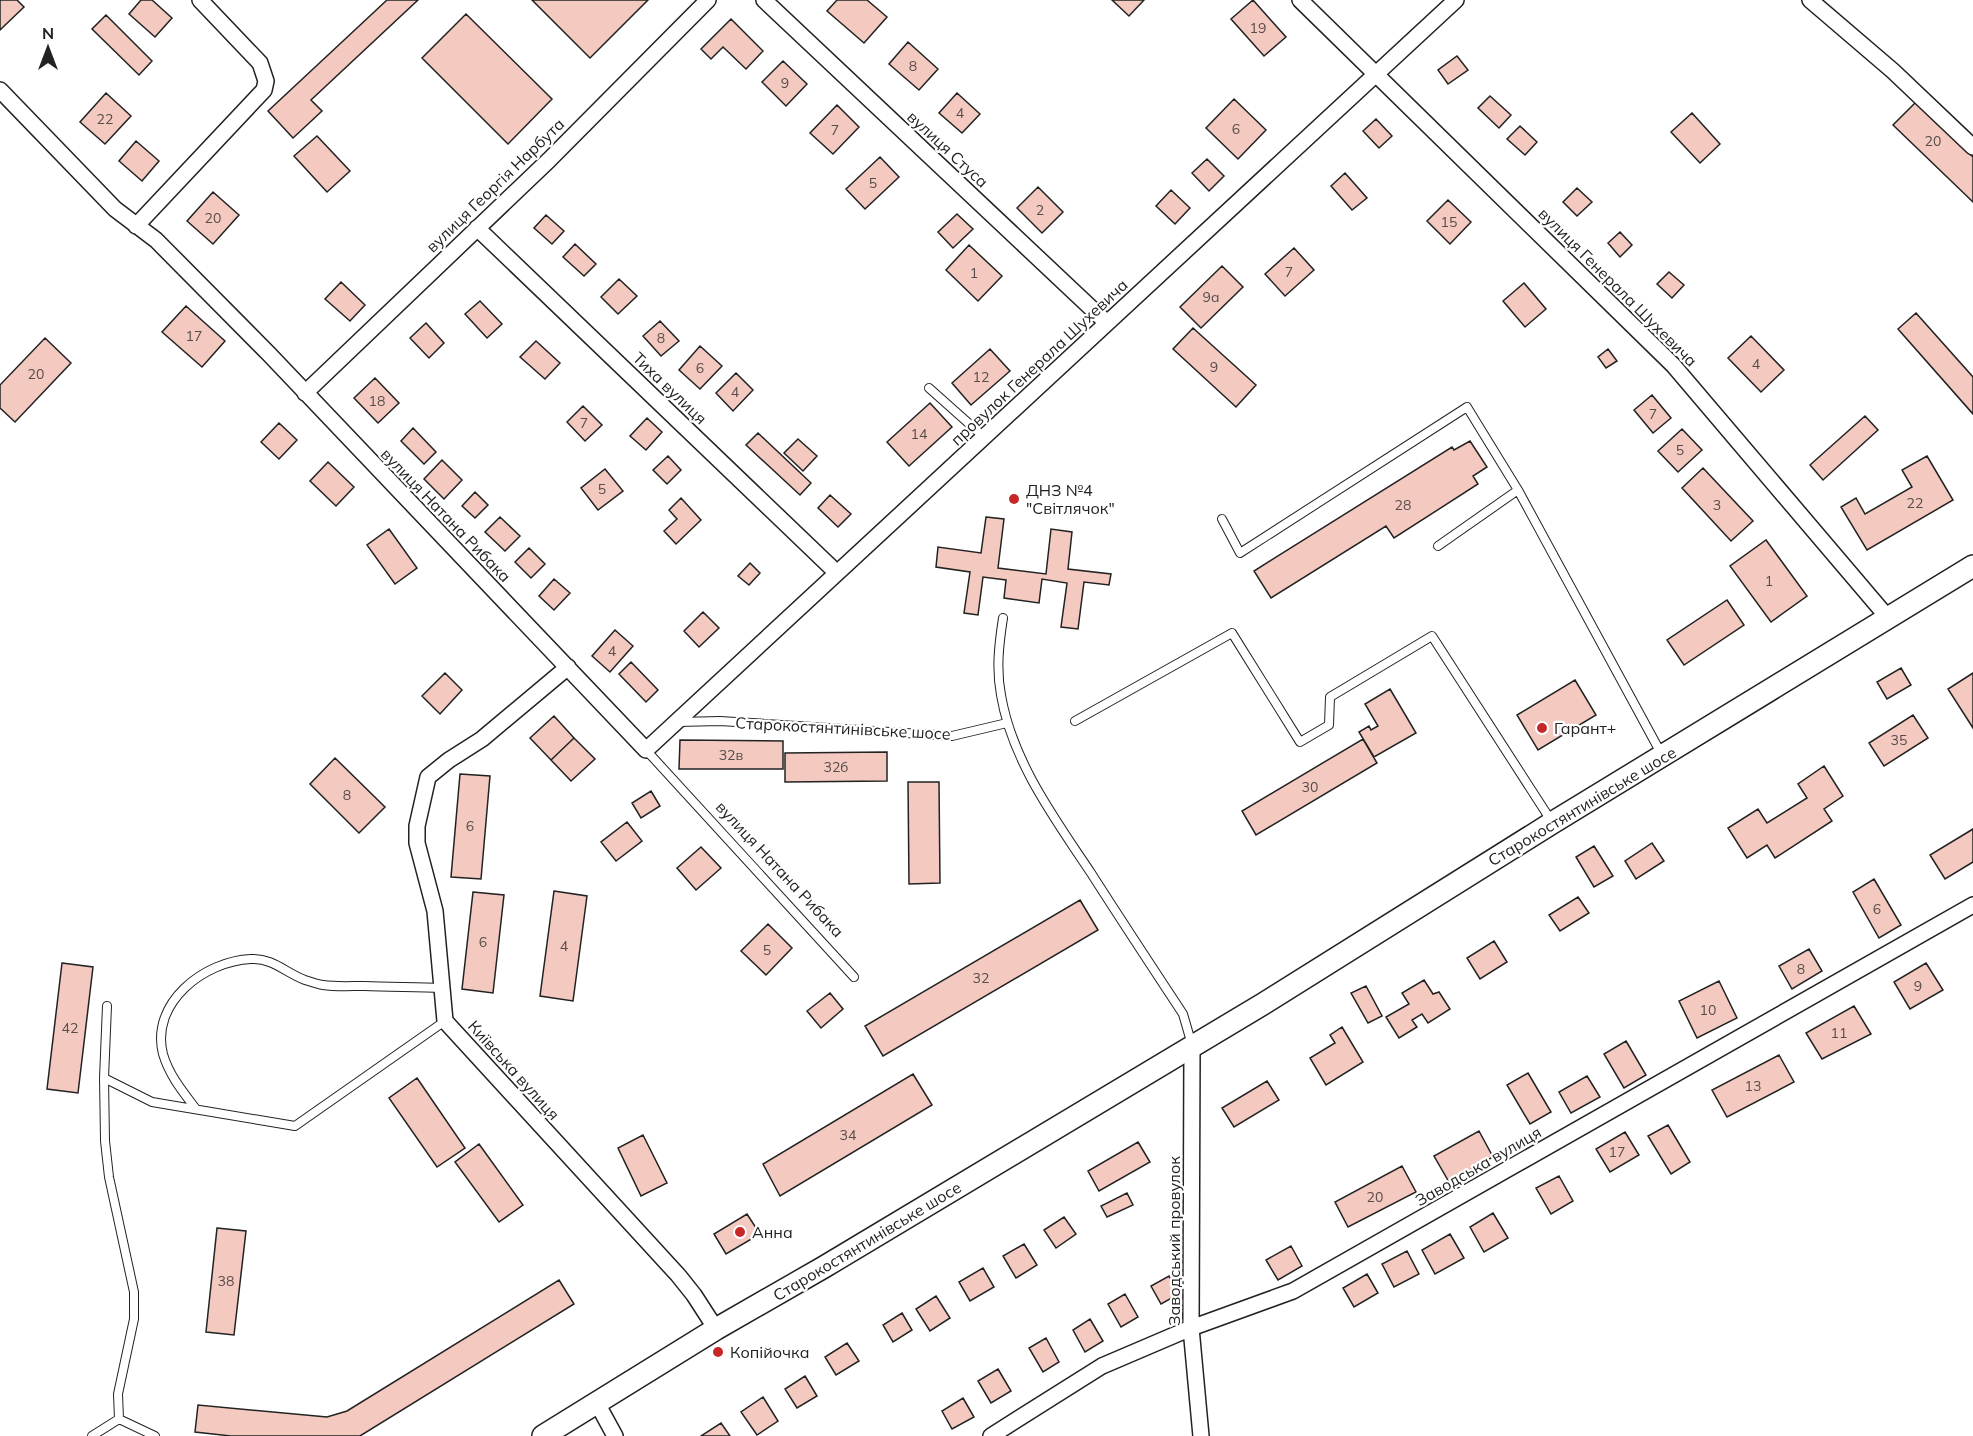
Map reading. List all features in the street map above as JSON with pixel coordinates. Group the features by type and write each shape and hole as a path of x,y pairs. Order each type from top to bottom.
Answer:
{"main road":[{"name":"Старокостянтинівське шосе","path":"543,1436 717,1329 1263,1004 1552,823 1973,566"}],"street":[{"path":"136,226 264,90 266,81 260,63 200,0"},
{"name":"вулиця Георгія Нарбута","path":"304,393 549,160 708,0"},
{"name":"вулиця Стуса","path":"764,0 1107,323"},
{"name":"вулиця Генерала Шухевича","path":"1300,0 1673,365 1889,619"},
{"name":"провулок Генерала Шухевича","path":"646,750 1456,0"},
{"path":"1810,0 1893,71 1973,147"},
{"name":"вулиця Натана Рибака","path":"0,90 108,202 156,240 269,354 646,750"},
{"name":"Тиха вулиця","path":"477,228 837,573"},
{"name":"Київська вулиця","path":"568,667 482,739 449,760 429,777 417,826 417,843 435,911 445,1021 678,1275 694,1294 717,1329"},
{"name":"Заводська вулиця","path":"991,1436 1102,1366 1191,1328 1293,1291 1973,905"},
{"name":"Заводський провулок","path":"1192,1046 1191,1328 1201,1436"},
{"path":"597,1403 615,1436"}],"lane":[{"path":"929,388 984,437"},
{"path":"1221,519 1240,552 1467,407 1518,490 1663,756"},
{"path":"1438,546 1518,490"},
{"path":"1003,618 998,653 998,674 1008,723 1019,754 1038,789 1183,1014 1192,1046"},
{"path":"1075,721 1232,633 1300,742 1329,725 1330,697 1432,636 1552,823"},
{"name":"Старокостянтинівське шосе","path":"677,722 720,721 952,736 1008,723"},
{"name":"вулиця Натана Рибака","path":"646,750 854,977"},
{"path":"196,1109 171,1075 163,1053 162,1035 166,1015 176,995 197,977 221,965 251,958 274,962 304,980 325,985 442,988"},
{"path":"107,1006 104,1078 105,1141 110,1178 134,1292 134,1319 118,1394 119,1419"},
{"path":"104,1078 152,1102 294,1126 445,1021"},
{"path":"92,1436 119,1419"},
{"path":"119,1419 155,1436"}],"building":[{"path":"0,0 17,0 24,7 0,30"},
{"path":"141,0 152,0 172,18 155,37 129,14"},
{"path":"387,0 418,0 311,100 322,111 293,138 268,111"},
{"path":"532,0 648,0 590,58"},
{"path":"837,0 867,0 887,17 864,43 827,11"},
{"path":"1112,0 1144,0 1129,16"},
{"path":"1253,0 1286,37 1264,56 1231,19"},
{"path":"466,14 552,99 508,144 422,58"},
{"path":"106,15 152,61 139,75 92,29"},
{"path":"731,19 763,51 746,69 723,47 711,59 701,49"},
{"path":"908,42 938,69 919,90 889,64"},
{"path":"1457,56 1468,70 1448,84 1438,70"},
{"path":"783,61 807,84 786,106 762,82"},
{"path":"106,93 131,116 105,144 80,122"},
{"path":"957,93 980,114 962,133 939,113"},
{"path":"1490,96 1511,115 1499,128 1478,108"},
{"path":"1234,99 1266,130 1238,159 1206,128"},
{"path":"1916,102 1973,157 1973,202 1893,125"},
{"path":"837,105 859,127 833,154 810,133"},
{"path":"1692,113 1720,144 1700,163 1671,132"},
{"path":"1376,119 1392,136 1379,148 1363,131"},
{"path":"1520,126 1537,142 1525,155 1507,139"},
{"path":"317,136 350,171 327,192 294,156"},
{"path":"136,141 159,161 142,181 119,161"},
{"path":"880,157 899,177 865,209 846,189"},
{"path":"1207,159 1224,176 1209,191 1192,173"},
{"path":"1345,173 1367,198 1352,210 1331,186"},
{"path":"1038,187 1063,212 1042,233 1017,208"},
{"path":"1577,188 1592,202 1577,216 1563,202"},
{"path":"1171,190 1190,208 1175,224 1156,206"},
{"path":"213,192 239,215 213,244 187,221"},
{"path":"1448,200 1471,222 1450,244 1427,221"},
{"path":"957,214 973,229 953,248 938,232"},
{"path":"546,215 564,231 552,244 534,228"},
{"path":"1620,232 1632,245 1620,257 1608,243"},
{"path":"575,244 596,264 584,276 563,257"},
{"path":"969,245 1002,276 978,301 946,270"},
{"path":"1294,248 1314,270 1285,296 1265,274"},
{"path":"1222,266 1243,287 1201,328 1180,307"},
{"path":"1669,272 1684,285 1672,298 1657,284"},
{"path":"619,279 637,296 618,314 601,297"},
{"path":"341,282 365,305 350,321 325,299"},
{"path":"1524,283 1546,309 1525,327 1503,301"},
{"path":"480,301 502,324 487,338 465,314"},
{"path":"186,306 225,341 202,367 162,332"},
{"path":"1916,313 1973,377 1973,414 1898,329"},
{"path":"660,321 679,341 661,356 643,336"},
{"path":"426,323 444,343 429,358 410,338"},
{"path":"1193,328 1256,385 1236,407 1173,349"},
{"path":"1751,336 1784,370 1761,392 1728,358"},
{"path":"45,338 71,363 15,422 0,408 0,385"},
{"path":"536,341 560,363 545,379 520,357"},
{"path":"700,346 722,366 700,389 679,370"},
{"path":"990,349 1010,371 971,405 952,383"},
{"path":"1608,349 1617,361 1606,368 1598,357"},
{"path":"736,373 753,390 733,411 716,393"},
{"path":"375,378 399,403 378,423 354,398"},
{"path":"1652,395 1671,418 1653,433 1634,410"},
{"path":"930,403 952,427 909,466 887,442"},
{"path":"583,406 602,425 585,441 567,422"},
{"path":"1865,416 1878,430 1823,480 1810,465"},
{"path":"647,418 662,432 646,450 630,436"},
{"path":"279,423 297,440 279,459 261,442"},
{"path":"413,428 436,452 424,464 401,441"},
{"path":"1682,429 1702,450 1678,472 1658,451"},
{"path":"758,433 811,483 800,495 746,445"},
{"path":"798,439 817,456 803,471 784,453"},
{"path":"1470,441 1487,467 1473,476 1478,484 1394,538 1386,526 1271,598 1254,571 1452,447 1454,450"},
{"path":"668,456 681,470 667,484 653,470"},
{"path":"1927,456 1953,500 1867,550 1841,507 1856,498 1865,514 1912,487 1902,470"},
{"path":"442,460 462,480 444,499 424,479"},
{"path":"328,462 354,487 336,506 310,481"},
{"path":"1703,468 1753,521 1731,541 1682,488"},
{"path":"605,469 623,491 598,510 581,488"},
{"path":"475,492 488,505 475,518 462,506"},
{"path":"830,495 851,514 838,527 818,508"},
{"path":"681,498 701,520 676,544 664,531 677,519 669,510"},
{"path":"500,517 520,536 505,551 485,532"},
{"path":"986,517 1004,519 998,568 1046,574 1051,529 1072,532 1068,569 1111,574 1109,585 1084,582 1078,629 1061,627 1067,583 1042,579 1039,603 1004,598 1006,580 983,577 978,615 964,613 970,572 936,567 938,547 981,553"},
{"path":"389,529 417,568 395,584 367,545"},
{"path":"1766,540 1807,596 1771,622 1730,566"},
{"path":"529,548 545,564 531,578 515,562"},
{"path":"750,563 760,573 749,585 738,576"},
{"path":"554,579 570,593 554,610 539,596"},
{"path":"1727,600 1744,625 1684,665 1667,640"},
{"path":"703,612 719,628 699,647 684,631"},
{"path":"615,630 633,646 610,672 592,656"},
{"path":"631,662 658,690 646,702 619,674"},
{"path":"1901,668 1911,685 1887,699 1877,682"},
{"path":"445,673 462,690 440,714 422,696"},
{"path":"1973,673 1973,728 1948,689"},
{"path":"1575,680 1596,715 1538,750 1517,715"},
{"path":"1390,689 1416,733 1374,757 1359,732 1369,726 1371,730 1378,726 1365,704"},
{"path":"1913,715 1928,738 1884,766 1869,743"},
{"path":"554,716 574,738 551,760 530,738"},
{"path":"574,738 595,759 571,781 551,760"},
{"path":"1363,739 1377,763 1256,835 1242,811"},
{"path":"680,740 783,741 783,769 679,769"},
{"path":"887,752 887,781 785,782 785,753"},
{"path":"335,758 385,807 359,833 310,784"},
{"path":"1824,766 1843,796 1824,809 1832,821 1775,858 1767,845 1747,858 1728,828 1758,809 1767,823 1807,798 1798,784"},
{"path":"460,774 490,776 481,879 451,877"},
{"path":"908,782 939,782 940,883 909,884"},
{"path":"651,791 660,806 641,818 632,803"},
{"path":"627,822 642,841 616,861 601,842"},
{"path":"1973,829 1973,862 1945,879 1930,855"},
{"path":"1652,843 1664,861 1636,879 1625,861"},
{"path":"1594,846 1613,876 1594,887 1576,857"},
{"path":"701,847 721,868 696,890 677,868"},
{"path":"1874,879 1901,925 1879,938 1853,892"},
{"path":"554,891 587,896 573,1001 540,996"},
{"path":"473,892 504,895 493,993 462,989"},
{"path":"1578,897 1589,913 1560,931 1549,915"},
{"path":"1080,900 1098,930 883,1056 865,1026"},
{"path":"768,924 792,948 766,975 741,951"},
{"path":"1494,941 1507,962 1480,979 1467,958"},
{"path":"1809,949 1822,971 1792,989 1779,966"},
{"path":"62,963 93,967 78,1093 47,1089"},
{"path":"1926,963 1943,990 1910,1009 1894,982"},
{"path":"1424,980 1433,994 1439,992 1450,1009 1428,1023 1422,1014 1412,1020 1417,1027 1399,1038 1386,1017 1409,1004 1402,993"},
{"path":"1719,981 1737,1018 1697,1038 1679,1001"},
{"path":"1366,986 1382,1016 1368,1023 1351,993"},
{"path":"830,993 843,1009 821,1028 807,1011"},
{"path":"1854,1006 1871,1034 1822,1059 1806,1033"},
{"path":"1342,1027 1363,1062 1326,1085 1310,1058 1335,1043 1330,1035"},
{"path":"1626,1041 1646,1075 1624,1088 1604,1054"},
{"path":"1779,1055 1794,1082 1727,1117 1712,1090"},
{"path":"1528,1073 1551,1112 1530,1124 1507,1085"},
{"path":"913,1074 932,1105 780,1196 763,1164"},
{"path":"1587,1076 1600,1097 1571,1113 1559,1092"},
{"path":"417,1078 465,1148 437,1167 389,1098"},
{"path":"1267,1081 1279,1100 1234,1127 1222,1108"},
{"path":"1668,1125 1690,1162 1671,1174 1648,1136"},
{"path":"1479,1131 1493,1157 1449,1182 1434,1156"},
{"path":"1625,1132 1639,1155 1610,1172 1596,1149"},
{"path":"643,1135 667,1183 641,1196 618,1148"},
{"path":"1138,1142 1150,1162 1099,1191 1088,1171"},
{"path":"479,1144 523,1205 499,1222 455,1162"},
{"path":"1402,1166 1416,1192 1348,1227 1335,1202"},
{"path":"1559,1176 1573,1201 1551,1214 1536,1188"},
{"path":"1127,1193 1133,1205 1107,1217 1101,1206"},
{"path":"1493,1213 1508,1238 1484,1252 1470,1227"},
{"path":"747,1214 760,1234 726,1254 714,1234"},
{"path":"1064,1217 1076,1234 1056,1248 1044,1230"},
{"path":"217,1228 246,1231 234,1335 206,1332"},
{"path":"1450,1234 1464,1258 1435,1274 1422,1250"},
{"path":"1024,1244 1037,1265 1016,1278 1003,1256"},
{"path":"1291,1246 1302,1266 1278,1280 1266,1260"},
{"path":"1407,1251 1419,1274 1394,1287 1382,1264"},
{"path":"983,1268 994,1287 970,1301 959,1282"},
{"path":"1367,1274 1378,1293 1354,1307 1343,1288"},
{"path":"1169,1276 1179,1294 1161,1304 1151,1286"},
{"path":"559,1280 574,1304 360,1436 231,1436 195,1432 198,1405 327,1417 347,1411"},
{"path":"1125,1294 1138,1317 1121,1327 1108,1304"},
{"path":"936,1296 950,1318 930,1331 916,1309"},
{"path":"902,1313 912,1330 893,1342 883,1325"},
{"path":"1090,1319 1103,1341 1085,1352 1073,1330"},
{"path":"1046,1338 1059,1362 1043,1372 1029,1348"},
{"path":"847,1343 859,1361 836,1375 825,1357"},
{"path":"998,1369 1011,1391 991,1403 978,1381"},
{"path":"805,1376 817,1396 797,1408 785,1389"},
{"path":"763,1397 778,1421 757,1435 741,1412"},
{"path":"963,1398 974,1417 952,1429 942,1411"},
{"path":"721,1423 730,1436 701,1436"}],"place":[{"name":"ДНЗ №4 \"Світлячок\"","path":"1014,499"},
{"name":"Гарант+","path":"1542,728"},
{"name":"Анна","path":"740,1232"},
{"name":"Копійочка","path":"718,1352"}]}
